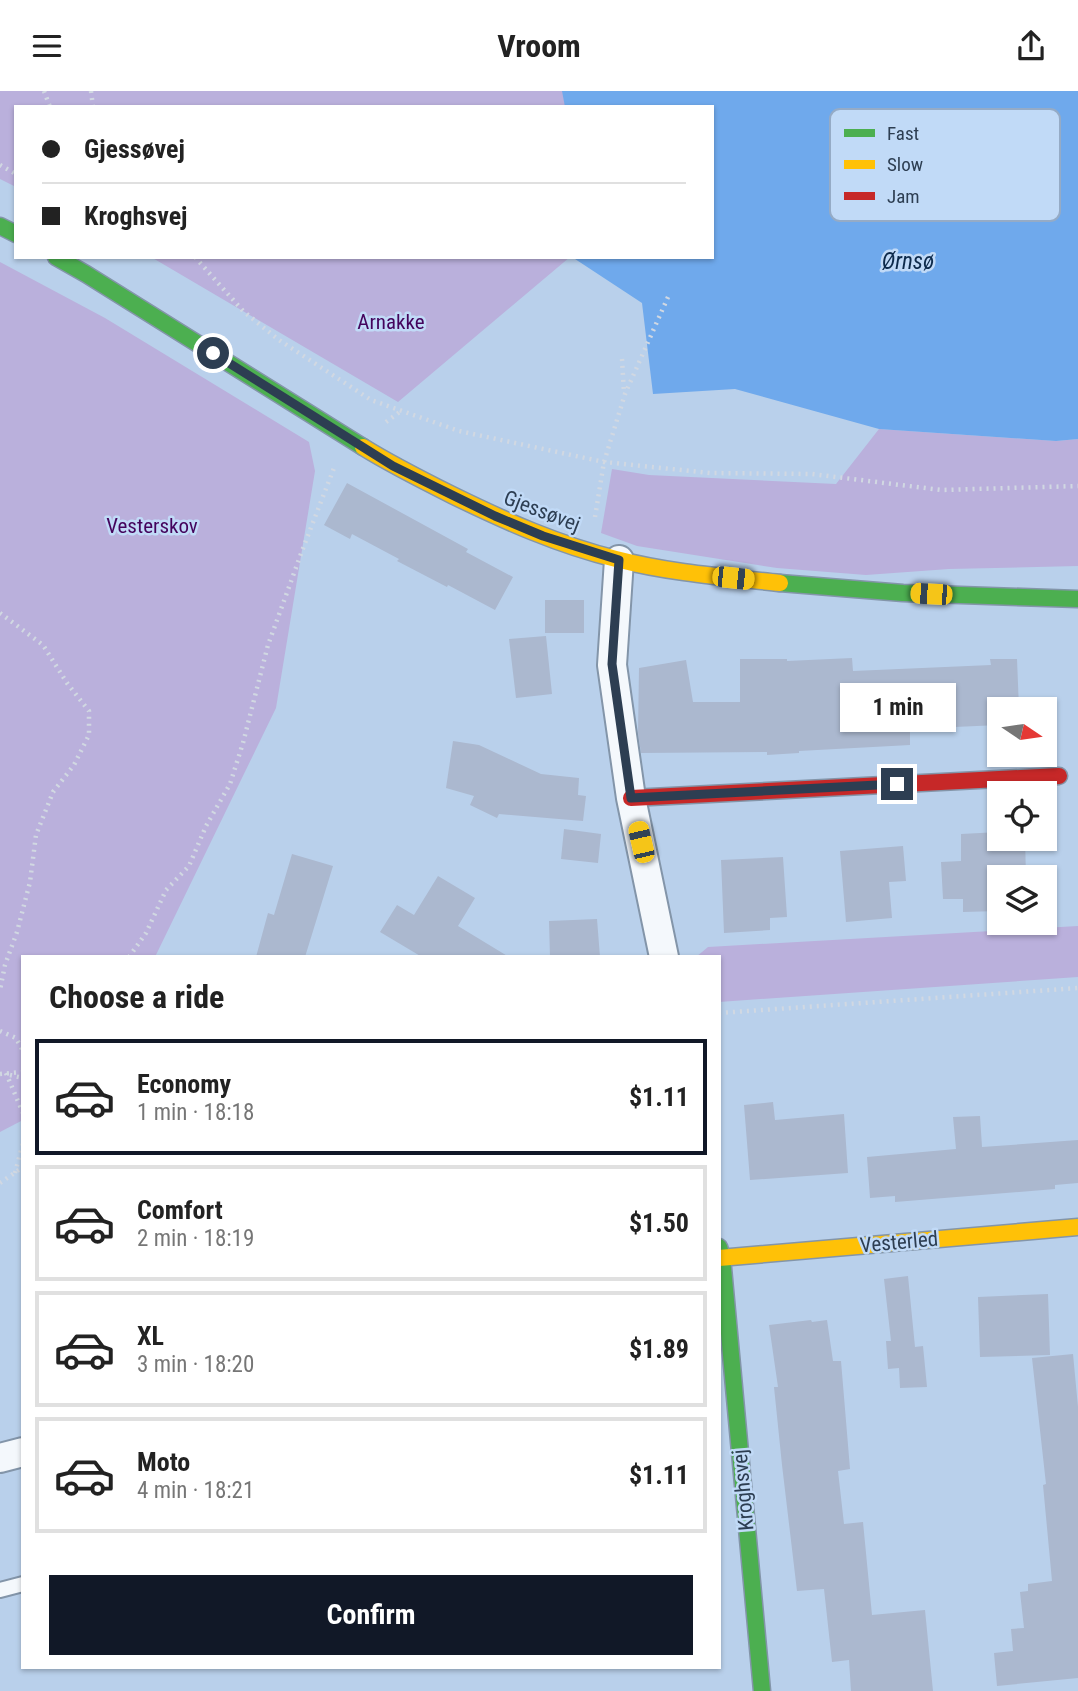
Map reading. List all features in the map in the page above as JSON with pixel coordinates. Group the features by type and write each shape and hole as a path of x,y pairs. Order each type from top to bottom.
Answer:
{"street":[{"name":"Gjessøvej","path":"60,259 393,466 495,516 589,552 683,573 784,583 903,593 1078,600"},
{"path":"619,560 612,664 631,798 664,955"},
{"path":"631,798 1059,776"},
{"name":"Vesterled","path":"721,1254 1078,1227"},
{"name":"Kroghsvej","path":"721,1264 762,1691"},
{"path":"0,1458 21,1453"}],"lane":[{"path":"0,1590 21,1585"}],"path":[{"path":"197,259 243,311 279,339 371,400 459,431 604,462 710,473 812,474 941,489 1078,486"},
{"path":"589,552 604,462 625,394 668,297"},
{"path":"622,359 625,394"},
{"path":"130,955 146,933 166,890 189,866 206,826 230,784 268,645 337,459 401,411"},
{"path":"0,613 43,645 89,711 89,735 74,765 52,792 36,835 30,882 0,990"},
{"path":"721,1013 1078,988"},
{"path":"0,1031 16,1038 21,1047"},
{"path":"3,1074 21,1072"},
{"path":"3,1074 21,1078"},
{"path":"3,1074 21,1109"},
{"path":"15,1173 21,1150"},
{"path":"0,1183 21,1168"}],"green space":[{"path":"0,91 574,91 578,105 14,105 14,186 0,179"},
{"name":"Arnakke","path":"154,259 568,259 398,402"},
{"name":"Vesterskov","path":"0,262 105,318 309,442 315,471 276,708 156,955 21,955 21,1121 0,1132"},
{"path":"879,429 1056,441 1078,439 1078,566 949,569 866,575 777,568 637,546 601,533 612,469 649,475 836,484"},
{"path":"1078,926 1078,977 721,1002 721,955 698,955 708,947 987,931 987,935 1057,935 1057,927"}],"water":[{"name":"Ørnsø","path":"562,91 1078,91 1078,439 1056,441 879,429 735,389 653,394 642,303 575,259 714,259 714,105 565,105"}],"building":[{"path":"347,483 468,549 466,552 513,577 495,610 397,561 399,559 352,534 350,539 324,525"},
{"path":"545,600 584,600 584,633 545,633"},
{"path":"546,636 552,694 516,698 509,639"},
{"path":"852,658 853,671 991,665 990,659 1017,659 1019,697 987,697 987,726 910,729 910,745 767,755 767,752 641,753 638,733 639,668 686,660 693,702 740,702 740,659 787,661"},
{"path":"453,741 479,745 541,774 579,778 578,795 586,796 583,821 499,814 497,818 470,805 474,796 446,788"},
{"path":"564,829 601,834 598,863 561,859"},
{"path":"987,833 987,851 1025,851 1026,865 987,865 987,911 963,912 963,899 943,899 941,862 961,861 961,834"},
{"path":"903,846 906,881 889,882 892,918 846,922 840,851"},
{"path":"292,854 333,866 306,955 257,955 268,913 274,915"},
{"path":"783,857 787,917 770,918 770,930 724,933 721,860"},
{"path":"438,876 475,898 458,926 506,955 419,955 380,932 397,905 414,915"},
{"path":"597,919 600,955 550,955 549,921"},
{"path":"773,1102 775,1120 844,1114 848,1173 750,1180 744,1105"},
{"path":"980,1116 982,1147 1078,1140 1078,1183 1055,1185 1055,1189 895,1202 895,1196 870,1198 867,1157 956,1149 953,1117"},
{"path":"908,1276 915,1347 923,1346 927,1387 900,1388 899,1368 888,1369 886,1341 891,1341 884,1279"},
{"path":"1048,1294 1050,1355 980,1357 978,1297"},
{"path":"827,1320 833,1361 841,1361 850,1469 838,1471 844,1524 863,1522 872,1615 925,1610 933,1691 851,1691 849,1660 832,1662 824,1589 797,1591 774,1387 778,1387 769,1325"},
{"path":"1073,1354 1078,1407 1078,1678 997,1686 994,1653 1013,1651 1011,1629 1024,1628 1020,1592 1028,1591 1028,1584 1052,1581 1043,1485 1046,1484 1032,1358"}],"traffic: fast":[{"path":"0,226 14,233"},
{"path":"60,259 363,447"},
{"path":"780,583 903,593 1078,599"},
{"path":"721,1254 762,1691"}],"traffic: slow":[{"path":"363,447 472,505 574,547 657,568 780,583"},
{"path":"721,1258 1078,1227"}],"traffic: jam":[{"path":"631,798 1059,776"}],"route":[{"path":"213,353 393,466 495,516 543,536 619,560 612,664 631,798 897,784"}]}
